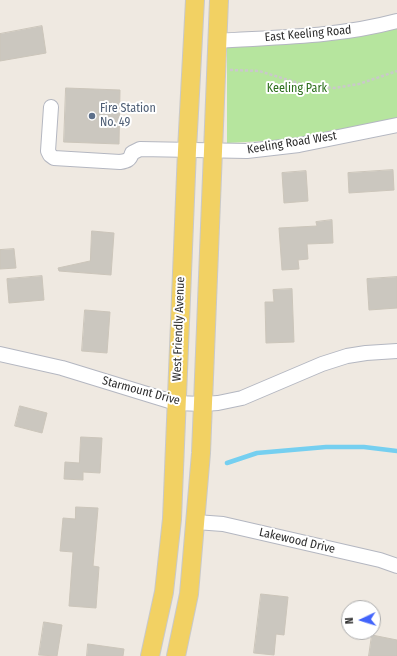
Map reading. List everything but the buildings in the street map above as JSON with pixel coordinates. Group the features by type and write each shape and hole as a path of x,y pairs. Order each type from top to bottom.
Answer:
{"main road":[{"name":"West Friendly Avenue","path":"150,656 164,592 172,519 187,150 195,0"},
{"path":"176,656 189,594 201,453 219,0"}],"street":[{"name":"East Keeling Road","path":"217,41 327,35 370,28 397,21"},
{"name":"Keeling Road West","path":"51,107 48,151 54,158 125,162 131,158 132,153 140,149 248,151 299,145 397,125"},
{"name":"Starmount Drive","path":"0,354 62,368 176,402 203,404 218,403 242,398 322,364 347,356 397,351"},
{"name":"Lakewood Drive","path":"196,522 223,524 380,560 397,566"}],"path":[{"path":"216,70 258,71 308,86 334,88 359,84 397,71"}],"green space":[{"name":"Keeling Park","path":"397,27 397,119 301,139 227,143 227,47"}],"waterway":[{"path":"227,463 257,453 326,447 364,447 397,451"}],"place":[{"name":"Fire Station No. 49","path":"92,116"}]}
